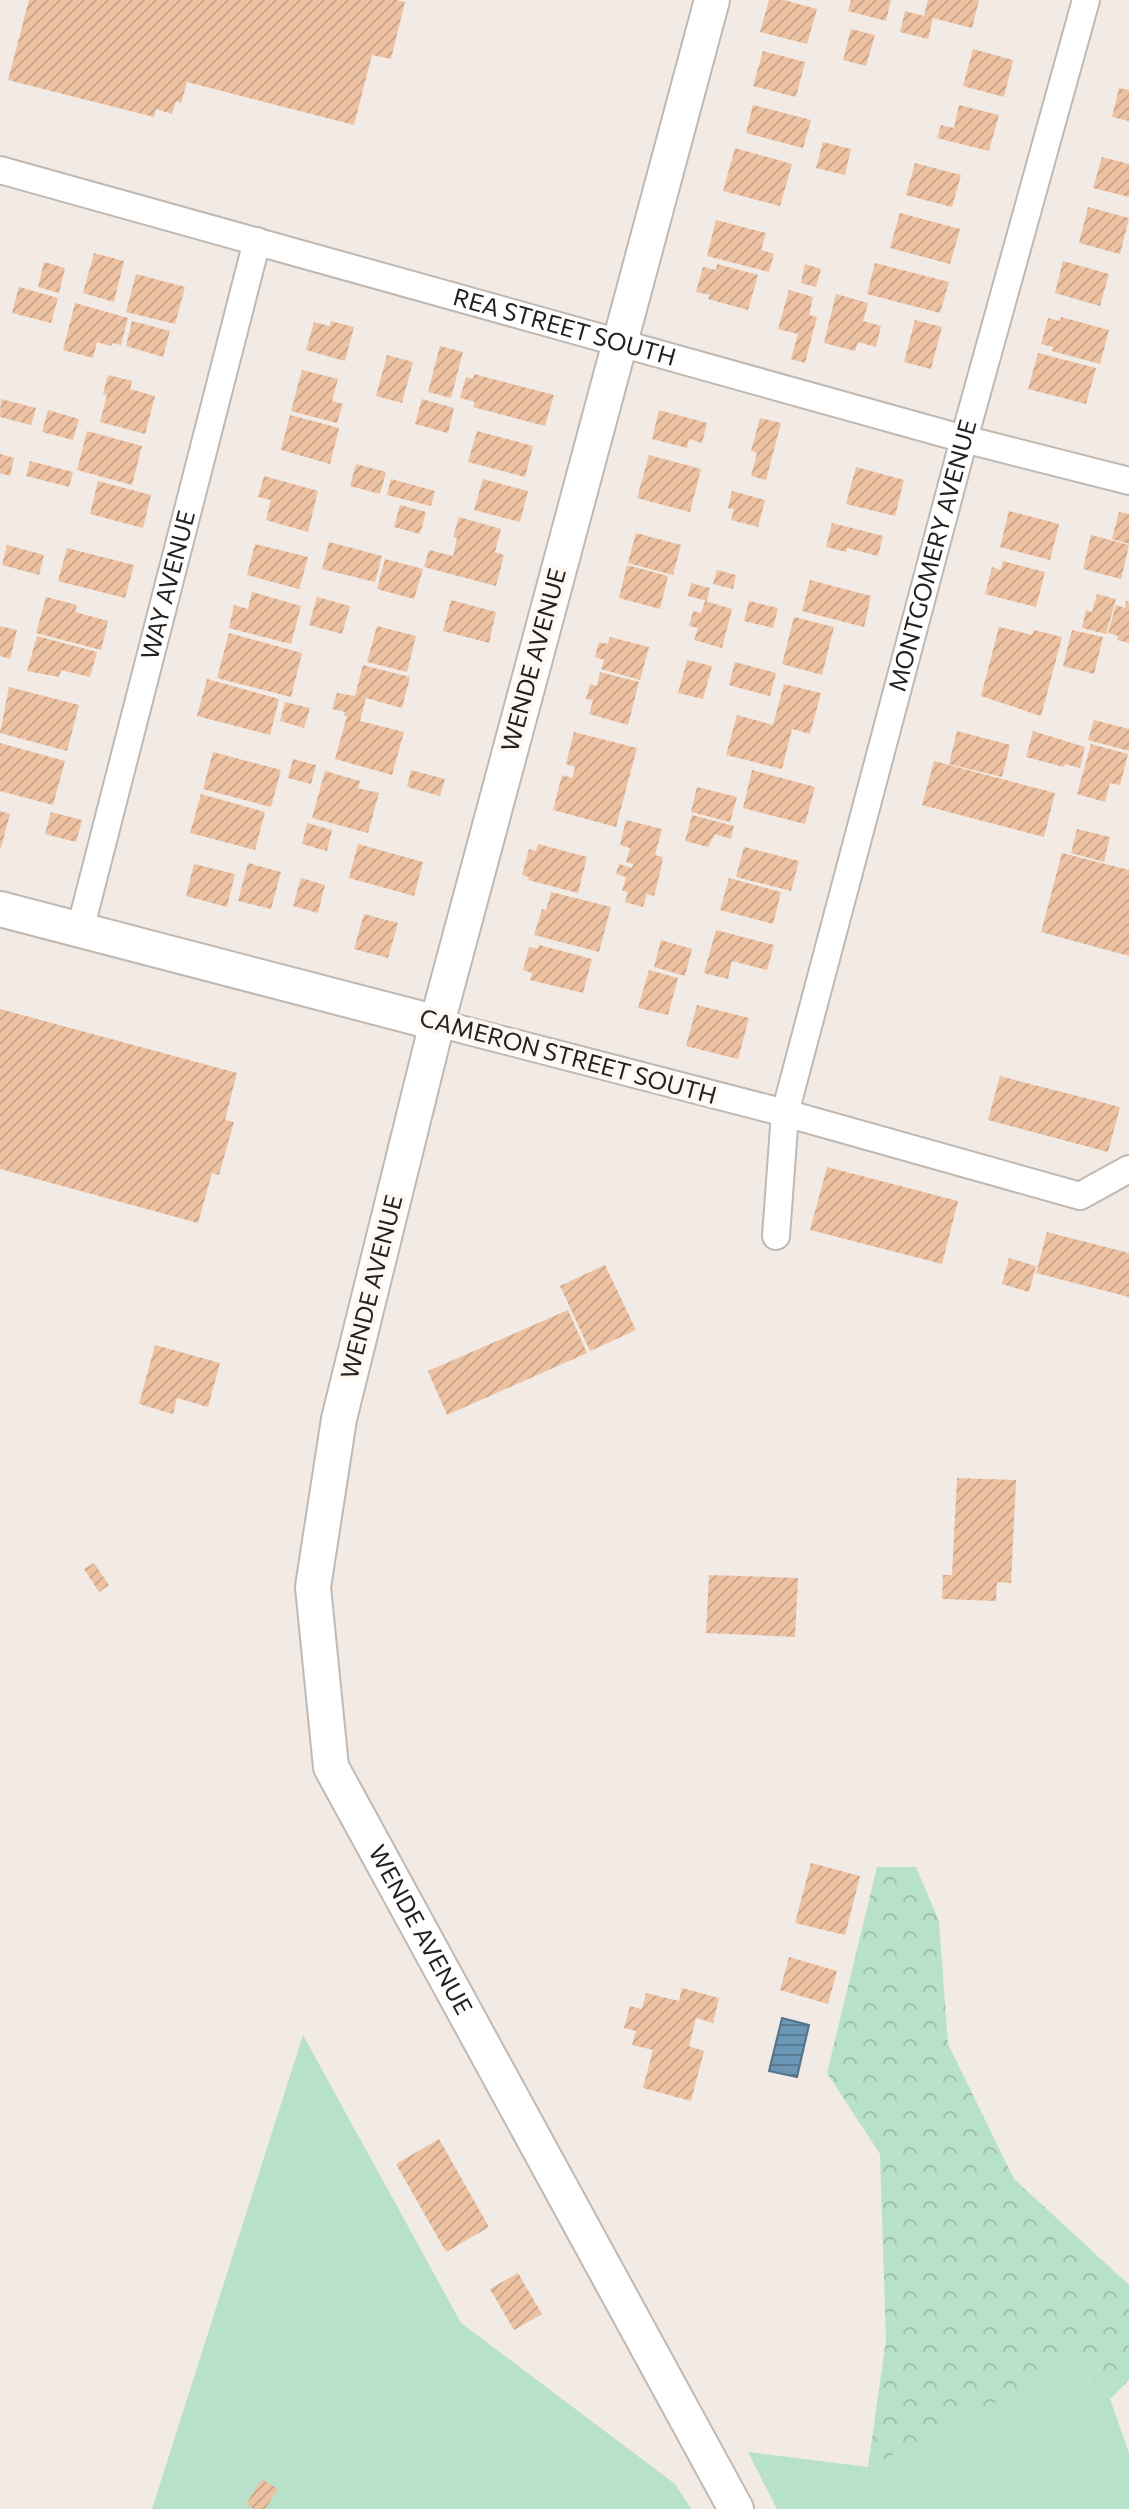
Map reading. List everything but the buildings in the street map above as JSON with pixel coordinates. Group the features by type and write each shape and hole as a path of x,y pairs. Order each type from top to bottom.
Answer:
{"street":[{"name":"WENDE AVENUE","path":"712,0 437,1023 339,1419 313,1587 331,1767 736,2509"},
{"name":"MONTGOMERY AVENUE","path":"776,1236 785,1113 964,439 1086,0"},
{"name":"REA STREET SOUTH","path":"0,170 964,439 1129,481"},
{"name":"WAY AVENUE","path":"80,930 257,241"},
{"name":"CAMERON STREET SOUTH","path":"0,909 785,1113 1080,1196 1129,1169"}],"green space":[{"path":"877,1867 916,1867 939,1921 948,2044 1014,2179 1129,2285 1129,2380 1110,2399 1071,2360 977,2413 868,2467 886,2340 880,2154 827,2073"},
{"path":"303,2035 461,2323 675,2484 691,2509 152,2509"},
{"path":"1071,2360 1110,2399 1129,2453 1129,2509 777,2509 748,2452 868,2467"}],"water":[{"path":"782,2018 809,2025 797,2077 769,2071"}]}
